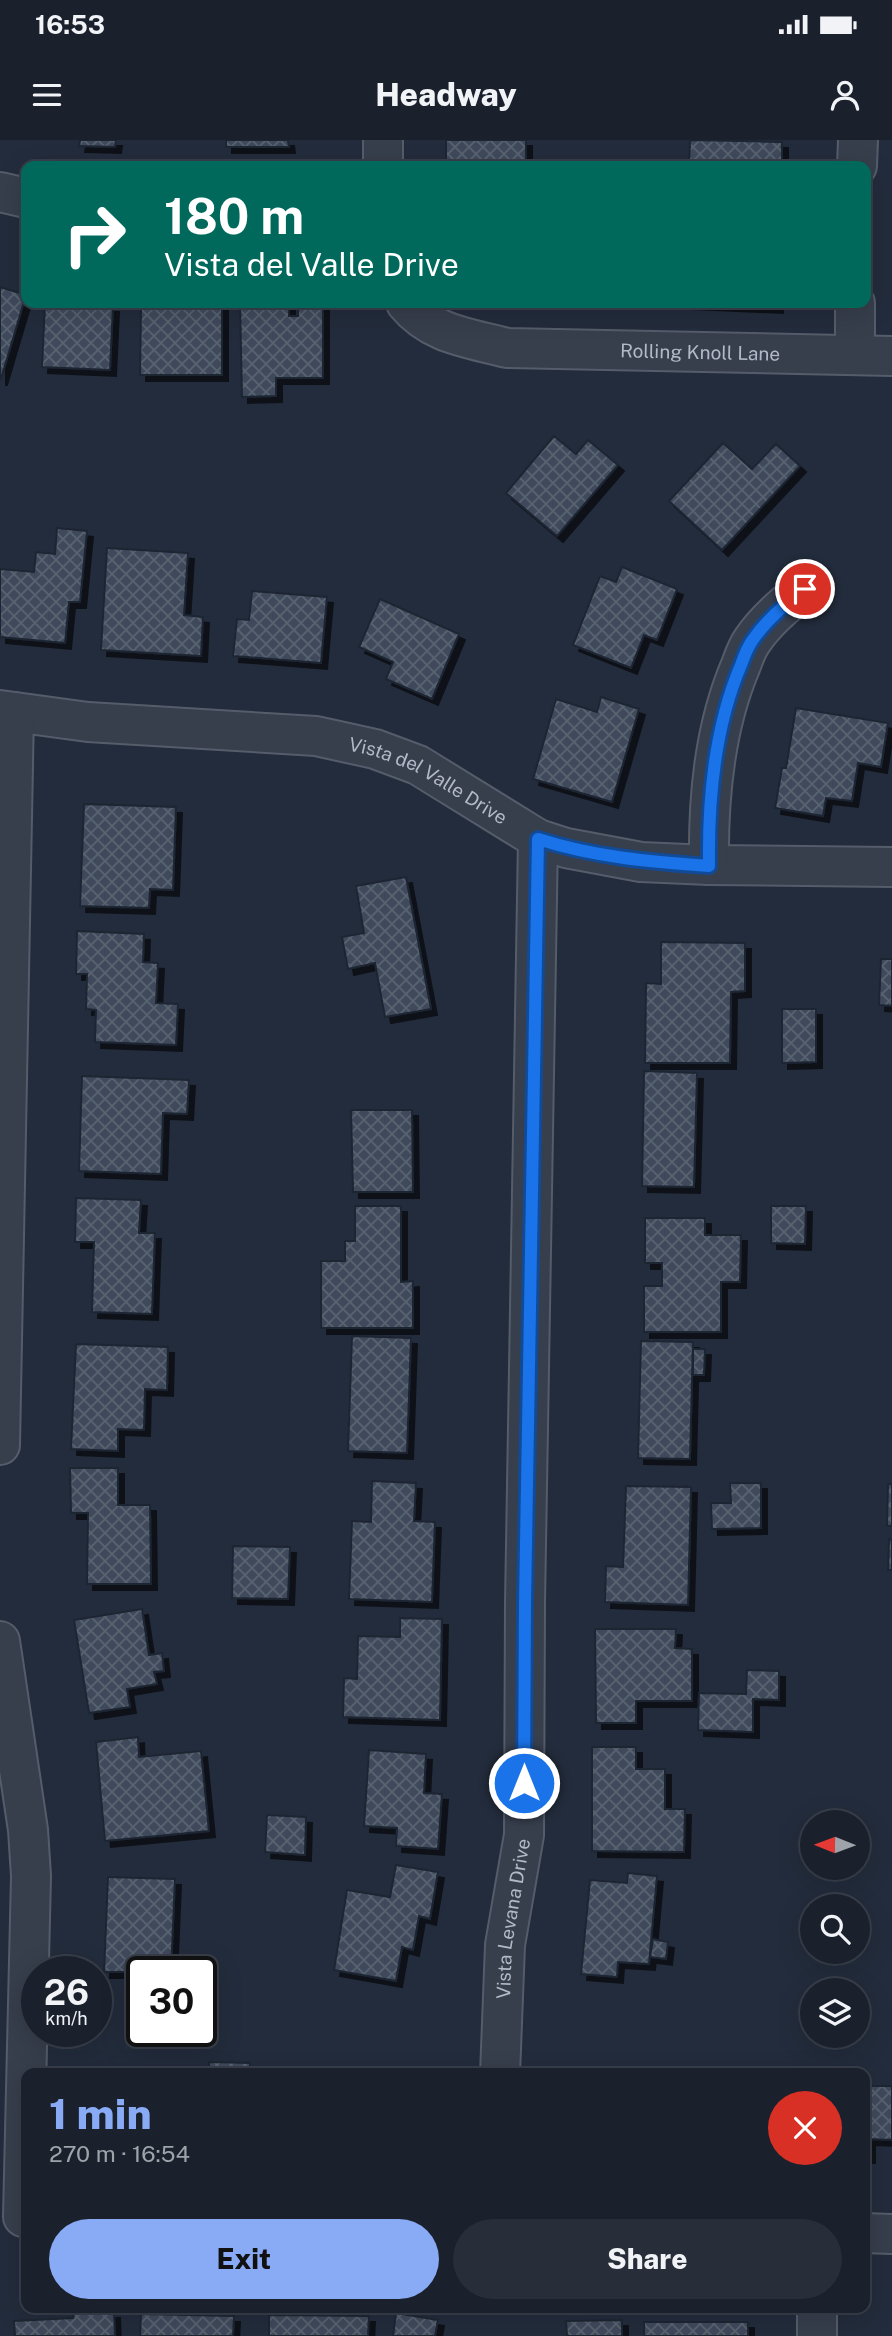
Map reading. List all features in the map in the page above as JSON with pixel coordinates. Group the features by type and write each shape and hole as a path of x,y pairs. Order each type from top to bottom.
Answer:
{"street":[{"path":"383,140 383,161"},
{"path":"857,161 858,140"},
{"path":"0,192 21,197"},
{"name":"Rolling Knoll Lane","path":"411,308 427,323 449,334 508,348 892,356"},
{"path":"855,308 855,355"},
{"path":"709,866 709,808 723,721 732,685 750,642 779,608 805,589"},
{"path":"0,1445 7,711"},
{"name":"Vista del Valle Drive","path":"7,711 88,722 316,736 375,749 429,771 538,839 566,848 641,862 709,866 892,867"},
{"name":"Vista Levana Drive","path":"500,2068 505,1945 524,1835 525,1603 538,839"},
{"path":"0,1641 28,1830 31,1876 23,2068"},
{"path":"16,2217 21,2103"},
{"path":"870,2233 892,2234"},
{"path":"817,2313 817,2336"}],"building":[{"path":"80,140 116,140 115,147 79,146"},
{"path":"226,140 288,140 289,147 226,147"},
{"path":"446,140 526,140 526,161 446,161"},
{"path":"690,140 782,142 782,161 689,161"},
{"path":"0,287 21,293 22,308 0,379"},
{"path":"45,308 113,308 110,370 42,367"},
{"path":"141,308 222,308 222,375 140,375"},
{"path":"240,308 289,308 289,316 298,316 298,308 323,308 323,378 276,378 276,396 242,397"},
{"path":"554,436 576,454 588,440 618,465 557,536 506,493"},
{"path":"723,443 752,469 776,444 800,466 722,550 669,501"},
{"path":"57,528 87,531 80,602 69,602 65,643 0,637 0,569 34,572 36,552 55,554"},
{"path":"107,548 188,553 184,615 203,617 201,656 101,650"},
{"path":"622,567 677,589 657,640 644,635 631,668 573,645 600,576 616,582"},
{"path":"252,591 327,597 321,663 233,656 237,619 249,620"},
{"path":"380,599 459,634 432,699 386,679 393,662 359,647"},
{"path":"601,697 639,709 612,802 533,779 556,699 597,712"},
{"path":"796,708 888,723 881,767 858,763 852,801 826,798 823,816 775,808 782,768 786,768"},
{"path":"84,804 176,807 173,890 150,889 149,908 80,906"},
{"path":"406,877 431,1009 385,1017 375,963 348,969 342,937 364,933 356,886"},
{"path":"77,931 144,934 143,962 158,963 156,1003 178,1004 176,1045 95,1042 96,1010 86,1009 87,974 76,974"},
{"path":"661,942 745,943 745,991 731,992 730,1063 645,1063 646,983 661,984"},
{"path":"881,959 892,959 892,1006 879,1005"},
{"path":"782,1009 816,1009 816,1062 782,1063"},
{"path":"644,1071 697,1073 694,1187 642,1186"},
{"path":"82,1076 189,1080 187,1114 163,1113 161,1174 79,1171"},
{"path":"351,1110 412,1110 413,1192 353,1192"},
{"path":"76,1198 141,1200 139,1233 155,1233 152,1314 92,1312 94,1242 75,1242"},
{"path":"355,1206 401,1206 401,1282 413,1281 413,1328 321,1328 321,1261 345,1261 345,1241 355,1241"},
{"path":"771,1206 806,1206 805,1244 771,1243"},
{"path":"645,1218 705,1218 705,1235 741,1235 740,1282 721,1282 721,1332 644,1332 644,1286 662,1286 662,1263 645,1263"},
{"path":"352,1336 411,1338 407,1453 348,1451"},
{"path":"641,1341 693,1342 690,1459 638,1458"},
{"path":"76,1344 168,1347 167,1390 145,1389 144,1430 118,1429 118,1451 71,1449"},
{"path":"693,1349 705,1349 704,1375 693,1375"},
{"path":"70,1468 118,1468 118,1505 150,1505 151,1584 87,1584 88,1513 71,1513"},
{"path":"372,1481 416,1483 414,1521 435,1522 432,1602 349,1599 352,1521 371,1522"},
{"path":"730,1483 761,1483 761,1528 712,1529 711,1503 731,1503"},
{"path":"888,1484 892,1484 892,1526 887,1526"},
{"path":"626,1486 691,1487 688,1605 605,1602 606,1566 623,1567"},
{"path":"889,1539 892,1540 892,1570 888,1570"},
{"path":"233,1546 290,1547 288,1599 232,1598"},
{"path":"142,1609 149,1655 162,1653 164,1671 154,1672 157,1684 127,1689 130,1707 89,1713 74,1620"},
{"path":"400,1618 442,1619 440,1720 343,1717 344,1678 357,1679 358,1636 400,1637"},
{"path":"595,1629 676,1629 675,1648 692,1649 692,1701 636,1701 636,1723 596,1723"},
{"path":"747,1670 779,1671 779,1700 753,1699 753,1732 698,1730 699,1693 746,1694"},
{"path":"138,1737 139,1757 201,1751 209,1831 105,1841 96,1742"},
{"path":"592,1747 636,1747 636,1769 665,1769 665,1809 685,1809 684,1852 592,1851"},
{"path":"369,1750 426,1754 424,1793 442,1794 438,1849 396,1846 397,1828 364,1826"},
{"path":"267,1815 306,1817 305,1855 265,1852"},
{"path":"396,1865 438,1872 430,1919 419,1916 413,1950 402,1947 396,1981 334,1970 347,1890 390,1897"},
{"path":"628,1873 657,1876 649,1964 618,1962 617,1977 581,1974 590,1880 627,1883"},
{"path":"108,1877 175,1879 172,1956 126,1956 126,1972 112,1972 112,1956 105,1956"},
{"path":"653,1939 668,1942 666,1959 650,1957"},
{"path":"209,2062 250,2063 250,2068 209,2068"},
{"path":"870,2086 892,2086 892,2140 870,2139"},
{"path":"74,2313 114,2313 115,2336 15,2336 14,2321 73,2318"},
{"path":"396,2313 438,2320 435,2336 393,2336"},
{"path":"141,2314 234,2316 233,2336 140,2336"},
{"path":"269,2315 369,2316 368,2336 269,2336"},
{"path":"622,2320 622,2336 567,2336 566,2321"},
{"path":"644,2322 748,2322 748,2336 644,2336"}],"route":[{"path":"524,1783 538,839 566,848 641,862 709,866 709,808 723,721 732,685 750,642 779,608 805,589"}]}
